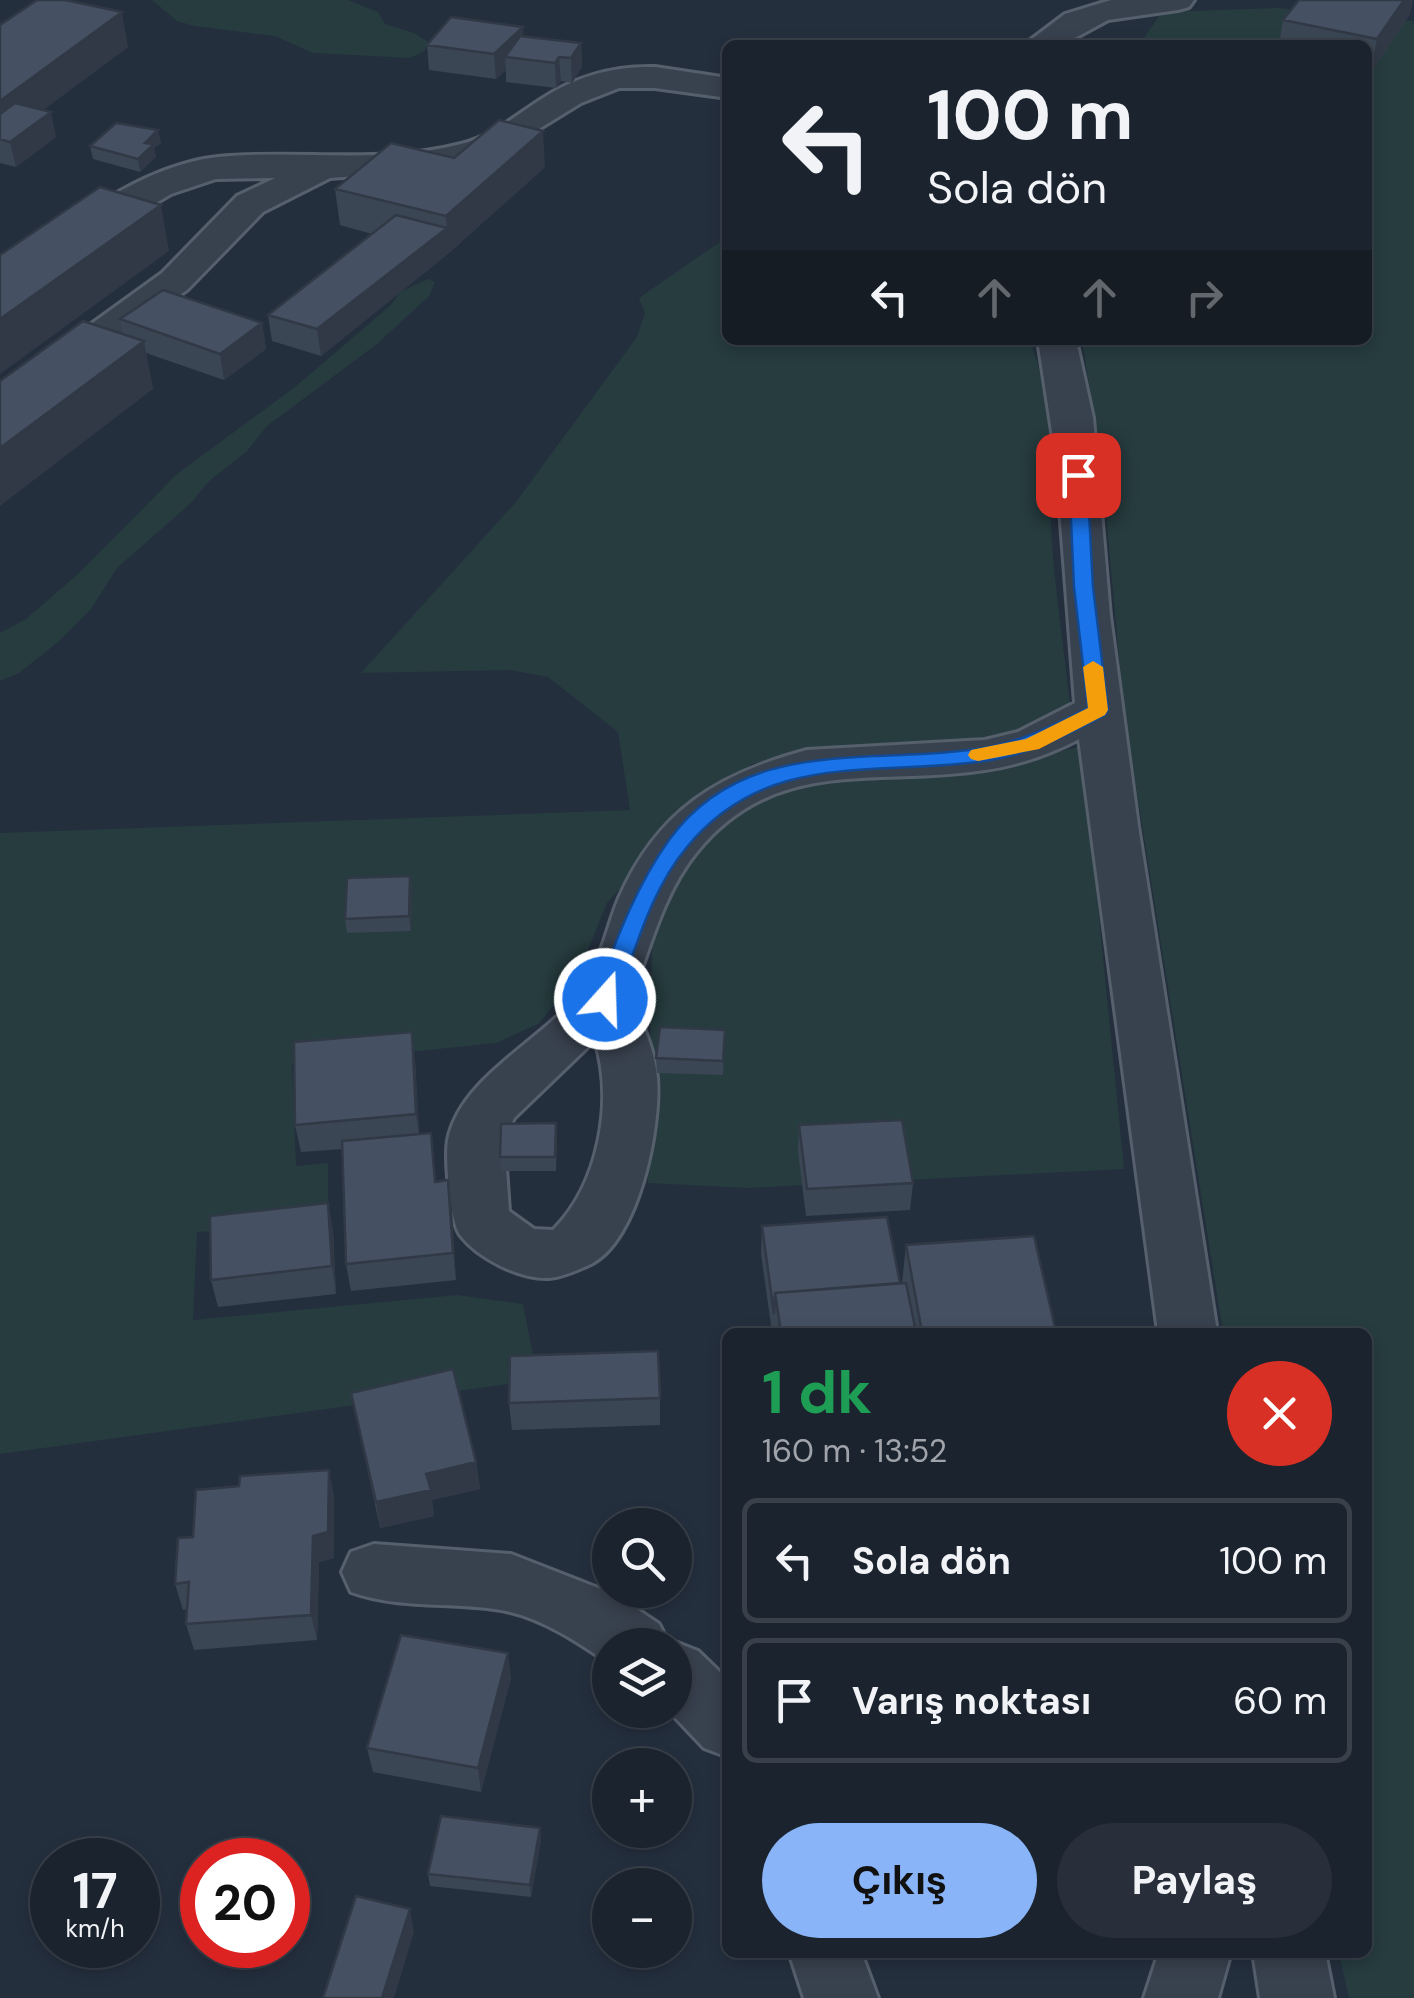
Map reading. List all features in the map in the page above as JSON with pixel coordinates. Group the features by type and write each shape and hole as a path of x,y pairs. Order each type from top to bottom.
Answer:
{"street":[{"path":"1048,40 1076,21 1101,11 1178,0"},
{"path":"0,278 47,256 182,174 216,168 425,162 493,146 582,89 617,78 722,87"},
{"path":"0,409 175,281 250,204 332,165"},
{"path":"0,244 47,256"},
{"path":"1058,345 1076,438 1083,587 1131,976 1187,1328"},
{"path":"605,999 646,894 678,842 715,806 754,783 807,766 984,754 1032,744 1098,710"},
{"path":"374,1572 512,1583 593,1616 611,1628"},
{"path":"692,1689 722,1720"},
{"path":"827,1958 841,1998"},
{"path":"1181,1998 1193,1958"},
{"path":"1290,1958 1297,1998"}],"green space":[{"path":"152,0 348,0 378,12 385,24 430,43 410,58 313,53 275,36 177,21"},
{"path":"1277,8 1414,21 1414,1998 1349,1998 1340,1958 1372,1958 1372,1328 1222,1328 1124,712 1101,460 1083,345 1372,345 1372,40 1142,40 1162,12"},
{"path":"722,240 722,345 1031,345 1048,415 1052,544 1070,704 1046,723 1001,737 821,749 752,764 697,804 607,903 577,977 538,1024 496,1043 292,1064 296,1166 328,1163 328,1223 197,1232 193,1320 457,1295 523,1304 538,1380 0,1454 0,833 630,810 618,732 548,677 510,670 361,673 516,502 637,337 645,313 639,298"},
{"path":"428,279 435,282 429,296 377,344 267,426 247,451 208,482 191,503 117,568 91,609 58,642 19,673 0,681 0,633 26,619 78,574 177,474 295,387 391,305 400,292"},
{"path":"1082,746 1124,1169 748,1188 648,1183 652,946 658,904 704,834 780,786 840,774 1005,765"}],"building":[{"path":"37,0 65,0 122,12 0,101 0,25"},
{"path":"1299,0 1404,0 1377,39 1283,20"},
{"path":"451,17 523,27 494,54 427,45"},
{"path":"520,36 581,43 571,58 559,57 555,63 505,57"},
{"path":"15,103 51,112 10,142 0,139 0,114"},
{"path":"499,120 543,131 446,216 335,189 391,143 454,158"},
{"path":"116,123 158,130 145,143 154,144 138,159 90,146"},
{"path":"100,187 161,205 0,319 0,255"},
{"path":"396,215 447,228 317,329 268,315"},
{"path":"163,290 262,323 220,354 120,319"},
{"path":"83,321 144,341 0,448 0,381"},
{"path":"410,876 409,916 345,919 347,878"},
{"path":"660,1027 725,1030 723,1061 656,1058"},
{"path":"412,1032 416,1114 295,1125 294,1042"},
{"path":"902,1120 913,1183 807,1189 799,1125"},
{"path":"556,1123 555,1157 500,1157 501,1124"},
{"path":"431,1133 435,1182 448,1180 453,1253 346,1264 342,1141"},
{"path":"328,1203 332,1266 211,1280 210,1216"},
{"path":"887,1217 900,1283 775,1293 774,1314 762,1226"},
{"path":"1034,1236 1055,1328 921,1328 906,1245"},
{"path":"906,1283 915,1328 780,1328 775,1293"},
{"path":"658,1351 660,1398 509,1403 510,1356"},
{"path":"453,1369 476,1462 426,1474 431,1490 376,1502 351,1393"},
{"path":"329,1470 328,1532 313,1536 311,1615 186,1624 189,1582 175,1584 178,1538 193,1537 196,1490 239,1486 240,1476"},
{"path":"401,1635 508,1653 478,1768 367,1748"},
{"path":"441,1816 540,1828 530,1885 428,1874"},
{"path":"356,1896 410,1909 382,1998 323,1998"}],"slow traffic":[{"path":"978,755 1032,744 1098,710 1093,667"}],"route":[{"path":"605,999 646,894 678,842 715,806 754,783 807,766 984,754 1032,744 1098,710 1083,587 1078,475"}]}
